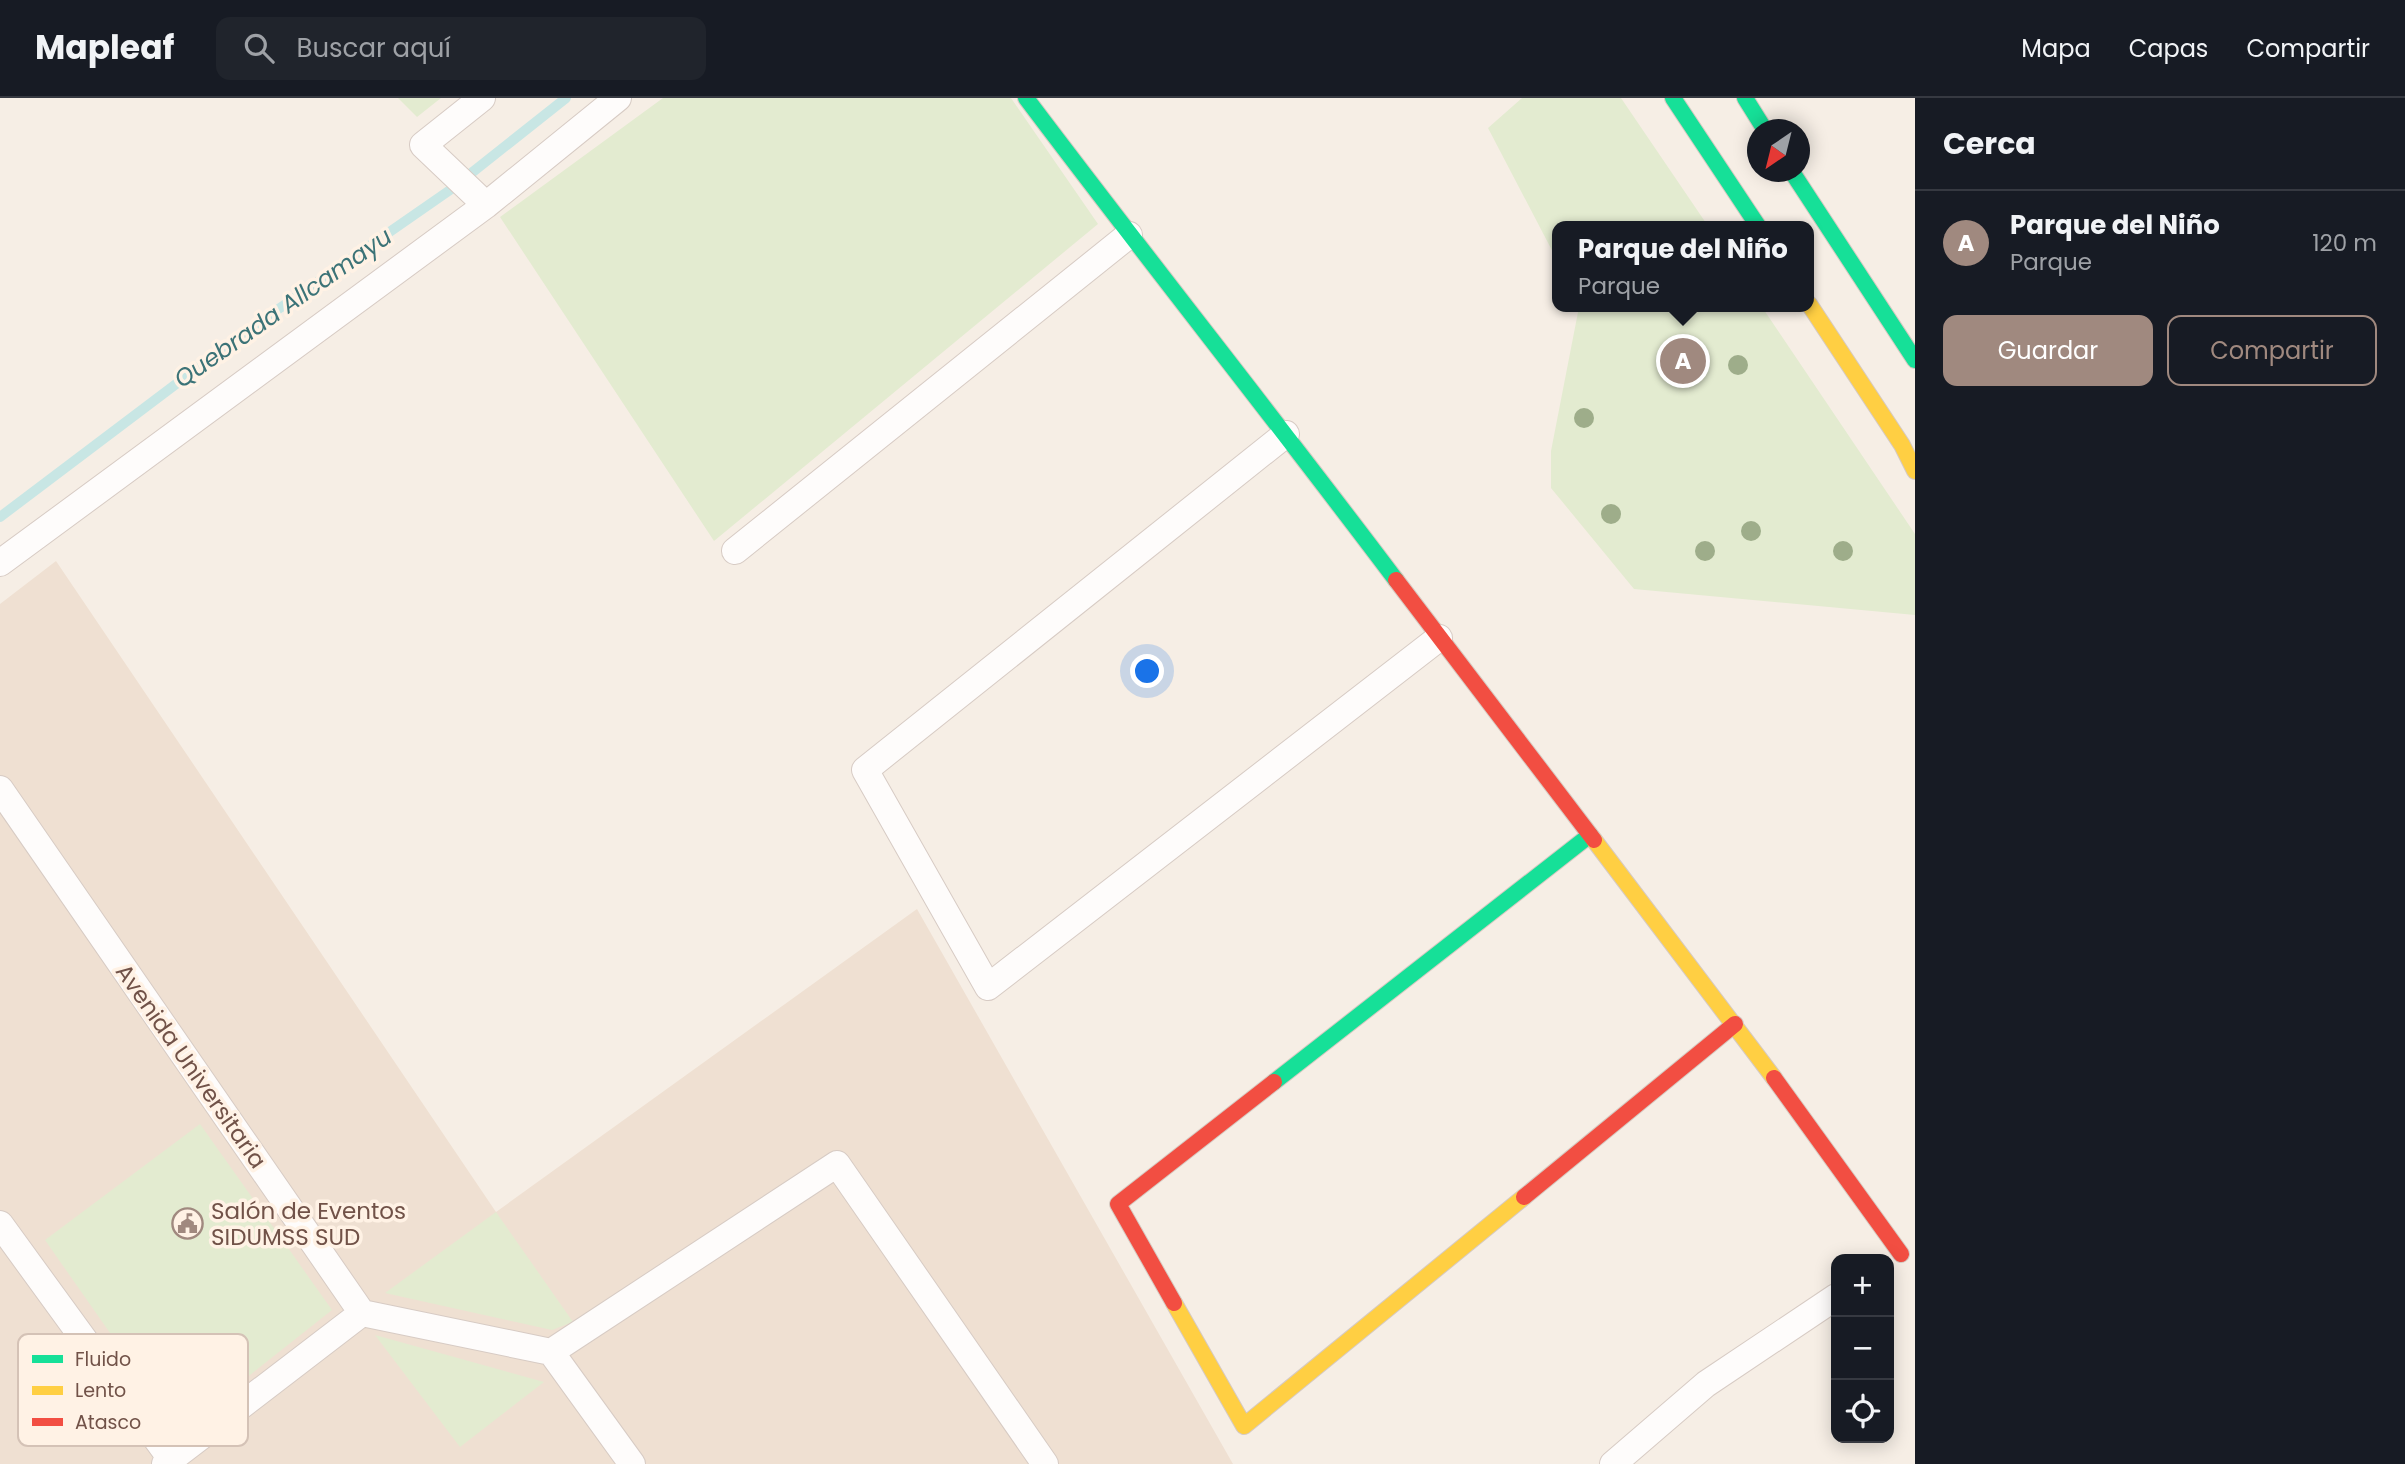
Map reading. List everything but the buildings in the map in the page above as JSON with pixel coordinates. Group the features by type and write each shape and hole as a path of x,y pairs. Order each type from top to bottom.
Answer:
{"street":[{"path":"480,200 423,145 482,98"},
{"path":"0,564 618,98"},
{"path":"1026,98 1286,434 1734,1024 1902,1254"},
{"path":"1745,98 1758,119"},
{"path":"1678,100 1755,221"},
{"path":"1799,182 1915,360"},
{"path":"735,551 1129,234"},
{"path":"1814,312 1902,445 1915,471"},
{"path":"1286,434 865,770 988,987 1439,638"},
{"name":"Avenida Universitaria","path":"0,789 362,1314"},
{"path":"1590,835 1118,1204 1244,1426 1734,1024"},
{"path":"551,1352 837,1164 1045,1464"},
{"path":"0,1224 78,1334"},
{"path":"1613,1464 1706,1384 1831,1300"},
{"path":"248,1401 362,1314 551,1352 632,1464"},
{"path":"157,1446 168,1462 189,1446"}],"shaded area":[{"path":"56,561 496,1212 917,909 1233,1464 0,1464 0,604"}],"green space":[{"path":"398,98 441,98 417,117"},
{"path":"663,98 1011,98 1098,224 714,541 500,217"},
{"path":"1522,98 1621,98 1705,221 1552,221 1552,250 1488,128"},
{"path":"1578,312 1765,312 1915,534 1915,615 1634,589 1551,488 1551,451"},
{"path":"200,1124 332,1310 248,1376 248,1334 111,1334 45,1240"},
{"path":"496,1212 573,1322 552,1330 385,1293"},
{"path":"375,1335 544,1382 460,1447"}],"waterway":[{"name":"Quebrada Allcamayu","path":"0,517 241,335 450,190 566,98"}],"traffic: fast":[{"path":"1026,98 1396,580"},
{"path":"1673,98 1755,221"},
{"path":"1745,98 1758,119"},
{"path":"1799,182 1915,360"},
{"path":"1274,1082 1590,835"}],"traffic: slow":[{"path":"1814,312 1902,445 1915,471"},
{"path":"1594,840 1774,1078"},
{"path":"1174,1303 1244,1426 1524,1197"}],"traffic: jam":[{"path":"1396,580 1594,840"},
{"path":"1524,1197 1735,1024"},
{"path":"1774,1078 1901,1254"},
{"path":"1174,1303 1118,1204 1274,1082"}],"place":[{"name":"Parque del Niño","path":"1683,361"},
{"name":"Salón de Eventos SIDUMSS SUD","path":"188,1224"}]}
